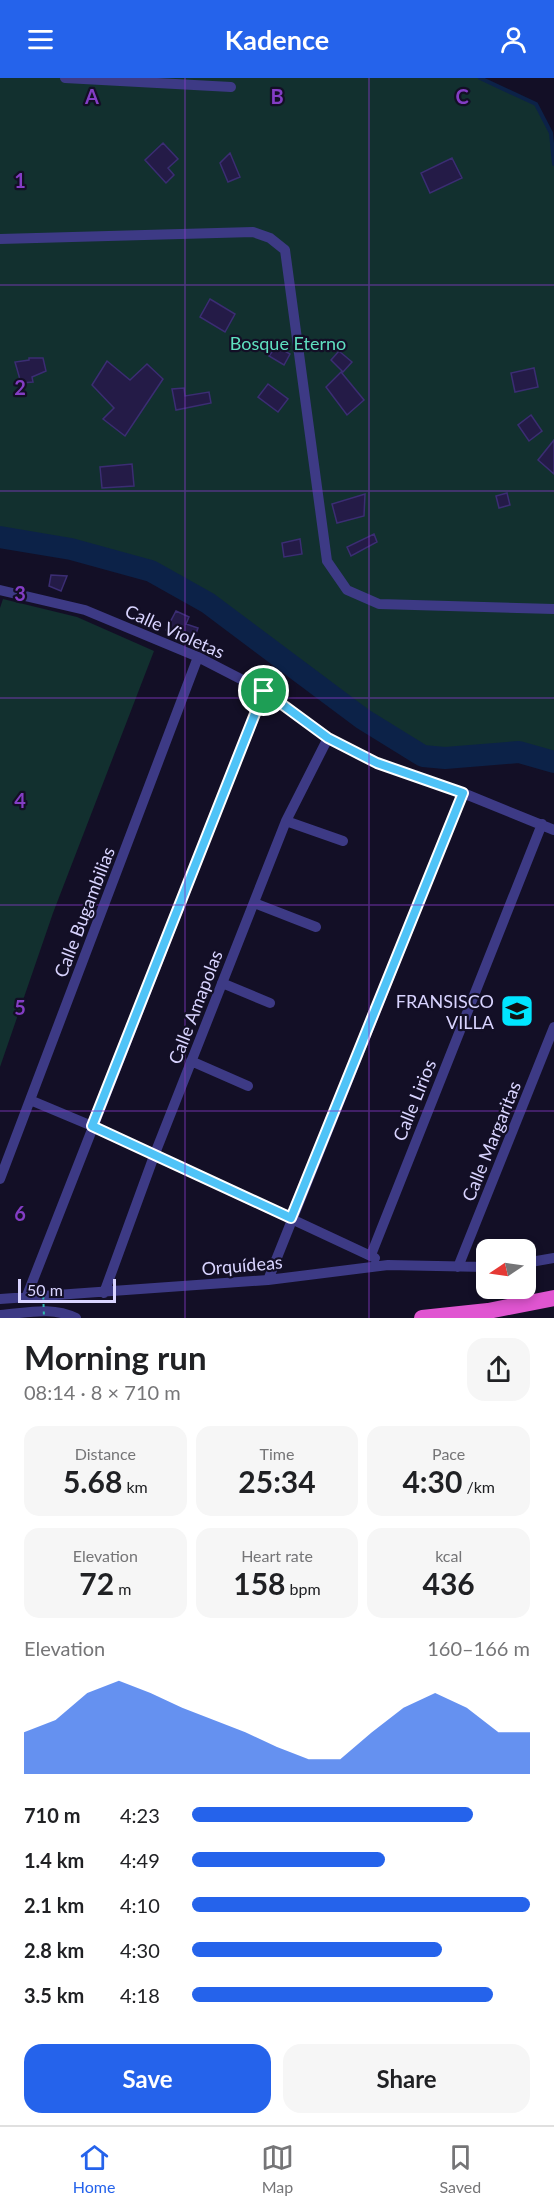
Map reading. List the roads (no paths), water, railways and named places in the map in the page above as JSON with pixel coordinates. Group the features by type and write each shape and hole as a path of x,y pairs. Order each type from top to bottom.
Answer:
{"highway":[{"path":"422,1318 488,1311 554,1298"}],"street":[{"path":"65,78 231,87"},
{"path":"0,239 253,232 270,238 285,250 327,561 347,590 379,604 554,609"},
{"name":"Calle Violetas","path":"0,590 85,610 198,657 264,691 328,738 377,763 463,793 554,830"},
{"name":"Calle Bugambilias","path":"0,1179 198,657"},
{"path":"26,1298 264,691"},
{"name":"Calle Amapolas","path":"104,1293 154,1156 286,821 328,738"},
{"path":"268,1280 463,793"},
{"path":"286,821 343,841"},
{"name":"Calle Lirios","path":"371,1256 542,824"},
{"path":"254,903 316,927"},
{"path":"222,983 270,1003"},
{"name":"Calle Margaritas","path":"458,1267 554,1027"},
{"path":"191,1061 248,1086"},
{"path":"30,1100 92,1126 388,1265"},
{"path":"536,1261 554,1258"},
{"name":"Orquídeas","path":"0,1299 268,1280 388,1265 476,1267"},
{"path":"0,1315 62,1311 76,1318"}],"waterway":[{"path":"480,78 536,104 551,133 554,164"},
{"path":"0,537 71,549 151,571 208,603 363,719 423,756 445,758 519,752 554,762"}],"place":[{"name":"FRANSISCO VILLA","path":"517,1011"}],"park label":[{"name":"Bosque Eterno","path":"288,343"}]}
